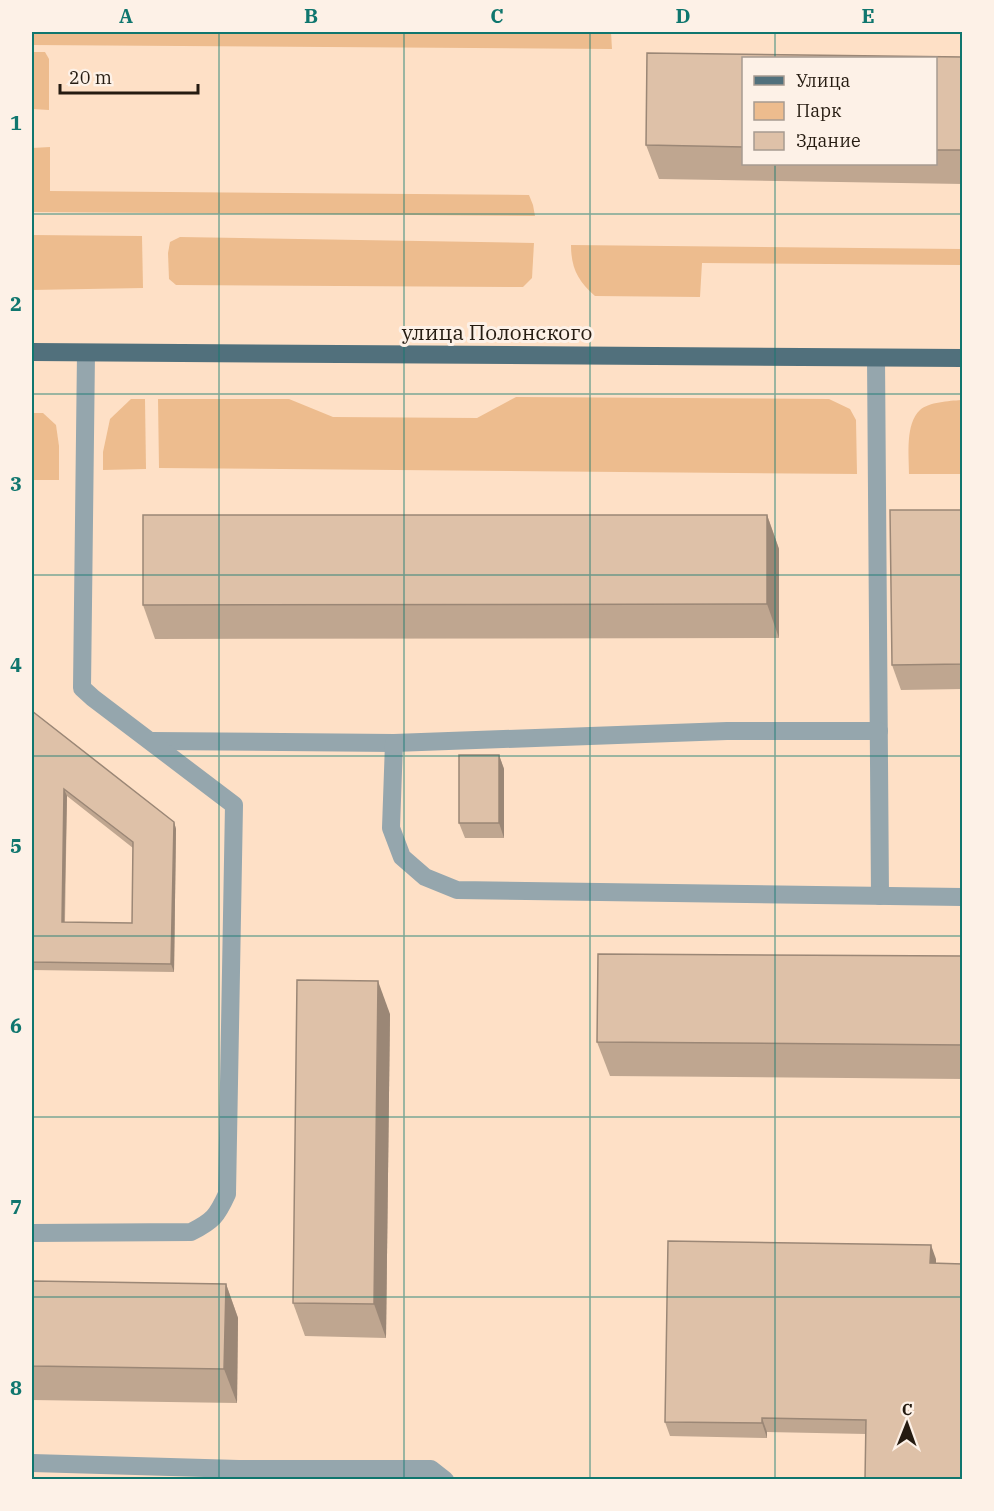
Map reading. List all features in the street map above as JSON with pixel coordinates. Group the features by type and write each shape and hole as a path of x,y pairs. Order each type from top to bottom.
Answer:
{"main road":[{"name":"улица Полонского","path":"32,352 963,358"}],"lane":[{"path":"32,1233 191,1232 208,1224 219,1211 227,1194 234,805 82,688 86,353"},
{"path":"876,358 880,896"},
{"path":"151,741 394,743 727,731 879,731"},
{"path":"394,743 391,828 402,857 425,877 457,890 963,897"},
{"path":"32,1463 239,1474 431,1469 445,1479"}],"green space":[{"path":"32,32 611,32 612,49 32,45"},
{"path":"32,52 45,52 49,59 49,110 32,109"},
{"path":"50,147 50,191 529,195 535,216 32,212 32,148"},
{"path":"32,235 142,236 143,288 32,290"},
{"path":"180,237 534,243 532,278 523,287 176,285 169,279 168,253 170,242"},
{"path":"571,245 962,249 962,265 702,263 700,297 595,296 577,274 572,261"},
{"path":"516,397 829,399 850,409 856,420 857,474 159,468 158,399 289,399 333,417 477,418"},
{"path":"131,399 145,399 146,469 103,470 103,452 110,419"},
{"path":"962,400 962,474 909,474 909,440 915,416 929,405"},
{"path":"32,413 43,413 56,425 59,446 59,480 32,480"}],"building":[{"path":"647,53 963,57 963,150 937,150 937,57 742,57 742,147 646,145"},
{"path":"890,510 963,510 963,664 892,665"},
{"path":"143,515 767,515 767,604 143,605"},
{"path":"32,711 174,822 171,964 32,962","holes":["64,789 133,842 132,923 62,922"]},
{"path":"459,755 499,755 499,823 459,823"},
{"path":"598,954 963,956 963,1045 597,1042"},
{"path":"297,980 378,981 374,1304 293,1303"},
{"path":"668,1241 931,1245 930,1263 963,1264 963,1479 865,1479 866,1420 762,1418 762,1423 665,1422"},
{"path":"32,1281 226,1284 224,1369 32,1366"}]}
